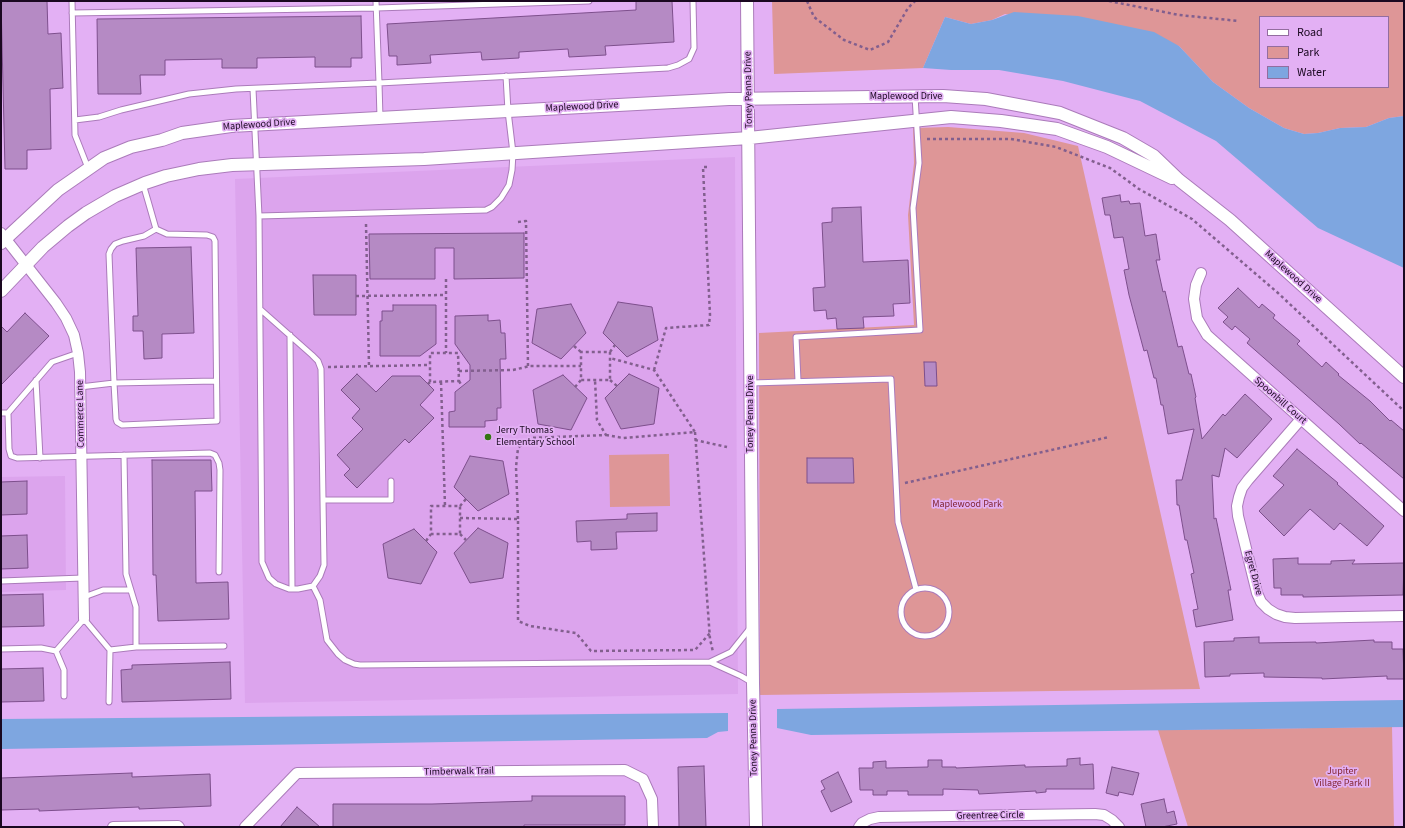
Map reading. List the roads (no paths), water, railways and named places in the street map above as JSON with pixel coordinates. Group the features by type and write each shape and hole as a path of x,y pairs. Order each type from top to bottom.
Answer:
{"street":[{"name":"Toney Penna Drive","path":"748,1 752,684 756,827"},
{"name":"Maplewood Drive","path":"2,239 58,190 104,158 131,147 162,140 182,133 232,126 749,98 943,96 986,99 1060,113 1122,138 1154,156 1179,180 1230,220 1404,377"},
{"name":"Maplewood Drive","path":"1,291 43,247 86,213 115,196 142,184 166,176 199,169 256,164 424,159 749,138 951,117 1001,120 1057,129 1107,147 1179,180"},
{"name":"Commerce Lane","path":"2,239 26,265 56,303 66,318 74,335 78,353 80,387 84,620"},
{"name":"Spoonbill Court","path":"1201,273 1196,285 1194,299 1197,318 1201,327 1213,342 1404,510"},
{"name":"Egret Drive","path":"1301,420 1242,488 1237,506 1238,516 1257,593 1261,602 1276,614 1295,618 1404,616"},
{"name":"Timberwalk Trail","path":"245,827 297,773 625,770 643,779 652,799 653,827"},
{"name":"Greentree Circle","path":"859,827 862,823 870,819 880,817 1095,814 1104,815 1119,827"},
{"path":"113,827 179,827"}],"lane":[{"path":"72,1 75,135 89,168"},
{"path":"376,1 380,118"},
{"path":"72,13 377,8 589,1"},
{"path":"75,120 99,117 121,110 189,94 253,89 668,68 689,59 694,48 693,1"},
{"path":"259,216 486,210 501,198 509,185 512,170 513,153 508,112 506,76"},
{"path":"253,89 259,216 262,562 269,578 276,584 288,589 313,586 320,576 324,565 324,500 320,367 318,361 312,355 260,309"},
{"path":"798,381 796,337 920,330 913,208 919,163 914,96"},
{"path":"142,184 156,229 167,234 207,235 213,237 215,241 217,421 122,425 117,422 116,419 109,254 115,244 144,236 156,229"},
{"path":"290,335 292,589"},
{"path":"78,353 52,362 8,413 9,449 11,456 17,458 40,458 210,453 215,455 219,463 220,470 219,572"},
{"path":"36,380 40,458"},
{"path":"751,383 891,380 898,522 916,589"},
{"path":"80,387 114,383 216,381"},
{"path":"1,413 8,413"},
{"path":"124,455 126,574 136,607 136,647"},
{"path":"324,500 391,500 391,481"},
{"path":"1,581 83,578"},
{"path":"313,586 320,600 327,640 345,660 360,665 710,662 737,674 752,684"},
{"path":"916,589 935,589 947,600 950,611 948,620 944,627 938,632 928,636 914,633 904,624 901,615 901,609 904,601 912,591 916,589"},
{"path":"84,597 103,590 130,590"},
{"path":"56,651 84,620 110,650 109,702"},
{"path":"710,662 731,652 752,625"},
{"path":"110,650 136,647 224,646"},
{"path":"1,649 41,648 56,651"},
{"path":"56,651 64,670 64,696"}],"water":[{"path":"1014,12 1078,16 1154,32 1179,46 1213,82 1249,108 1284,128 1304,134 1318,133 1340,128 1366,127 1389,118 1404,116 1404,268 1318,228 1216,141 1140,101 1063,81 999,70 951,70 923,68 945,17 971,24 992,20"},
{"path":"1404,700 1404,727 811,735 777,728 777,709"},
{"path":"728,713 728,731 718,732 707,738 1,749 1,719"}],"place":[{"name":"Jerry Thomas Elementary School","path":"488,437"}],"park label":[{"name":"Maplewood Park","path":"967,505"},
{"name":"Jupiter Village Park II","path":"1342,778"}]}
